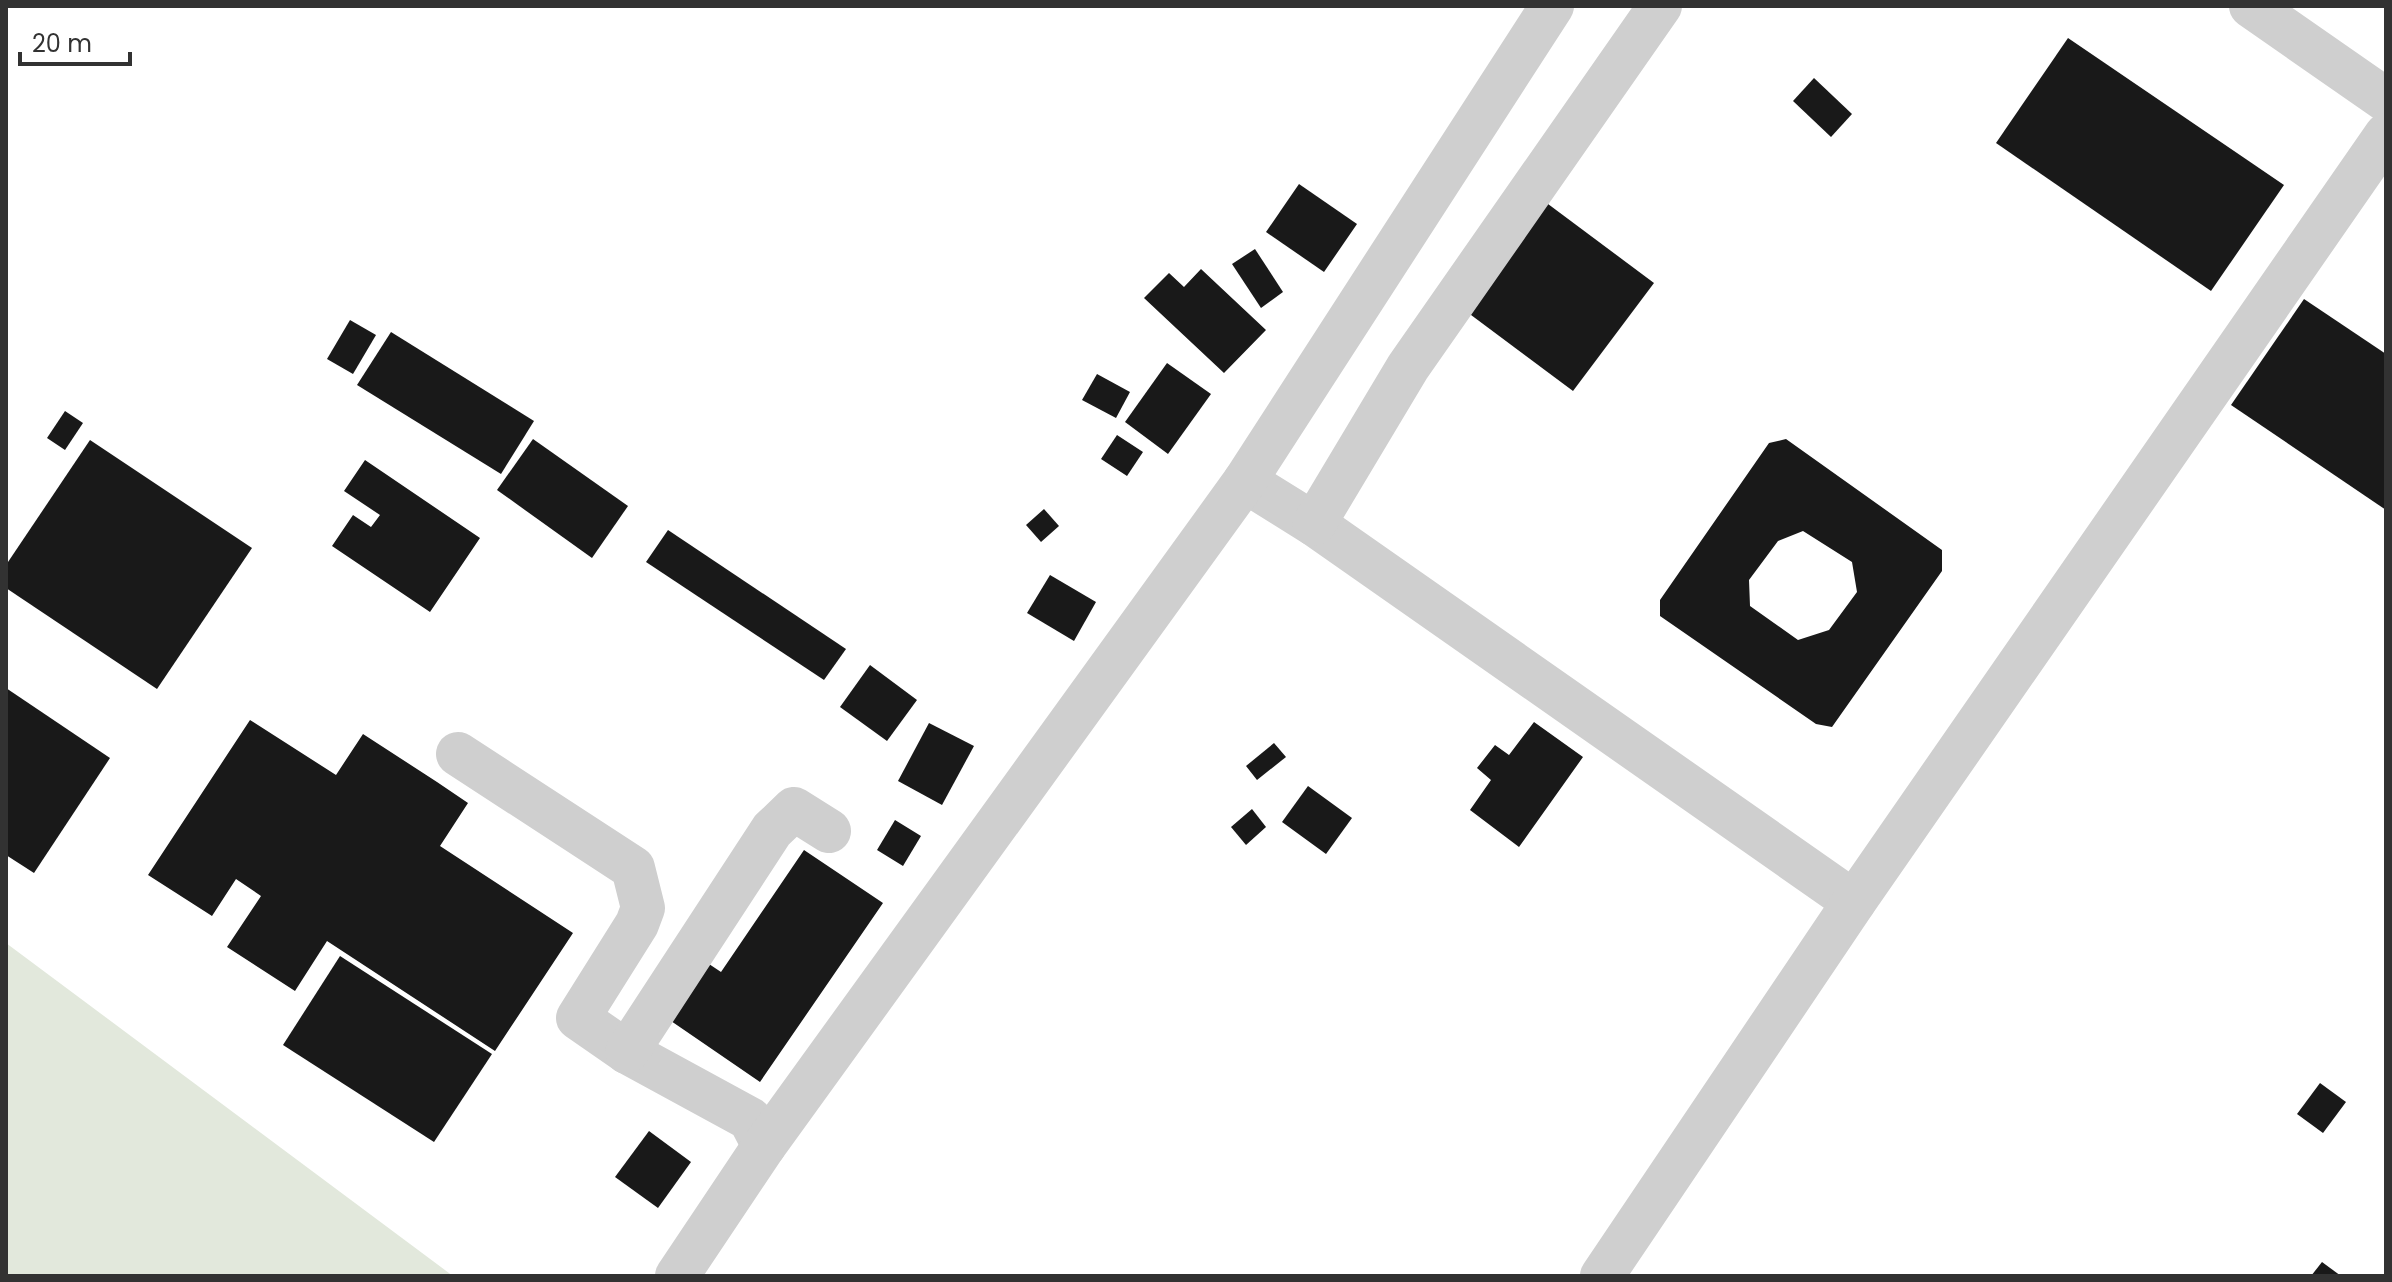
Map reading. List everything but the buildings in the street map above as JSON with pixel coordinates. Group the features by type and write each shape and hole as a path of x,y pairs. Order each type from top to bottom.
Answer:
{"street":[{"path":"677,1276 764,1146 1245,481 1552,6"},
{"path":"1314,524 1408,367 1660,6"},
{"path":"2251,6 2386,100"},
{"path":"1602,1276 1854,902 2386,135"},
{"path":"1245,481 1314,524 1854,902"},
{"path":"458,754 633,868 643,908 637,924 578,1018 627,1052 750,1119 764,1146"},
{"path":"627,1052 772,830 794,809 829,831"}],"shaded area":[{"path":"6,943 453,1276 6,1276"}]}
